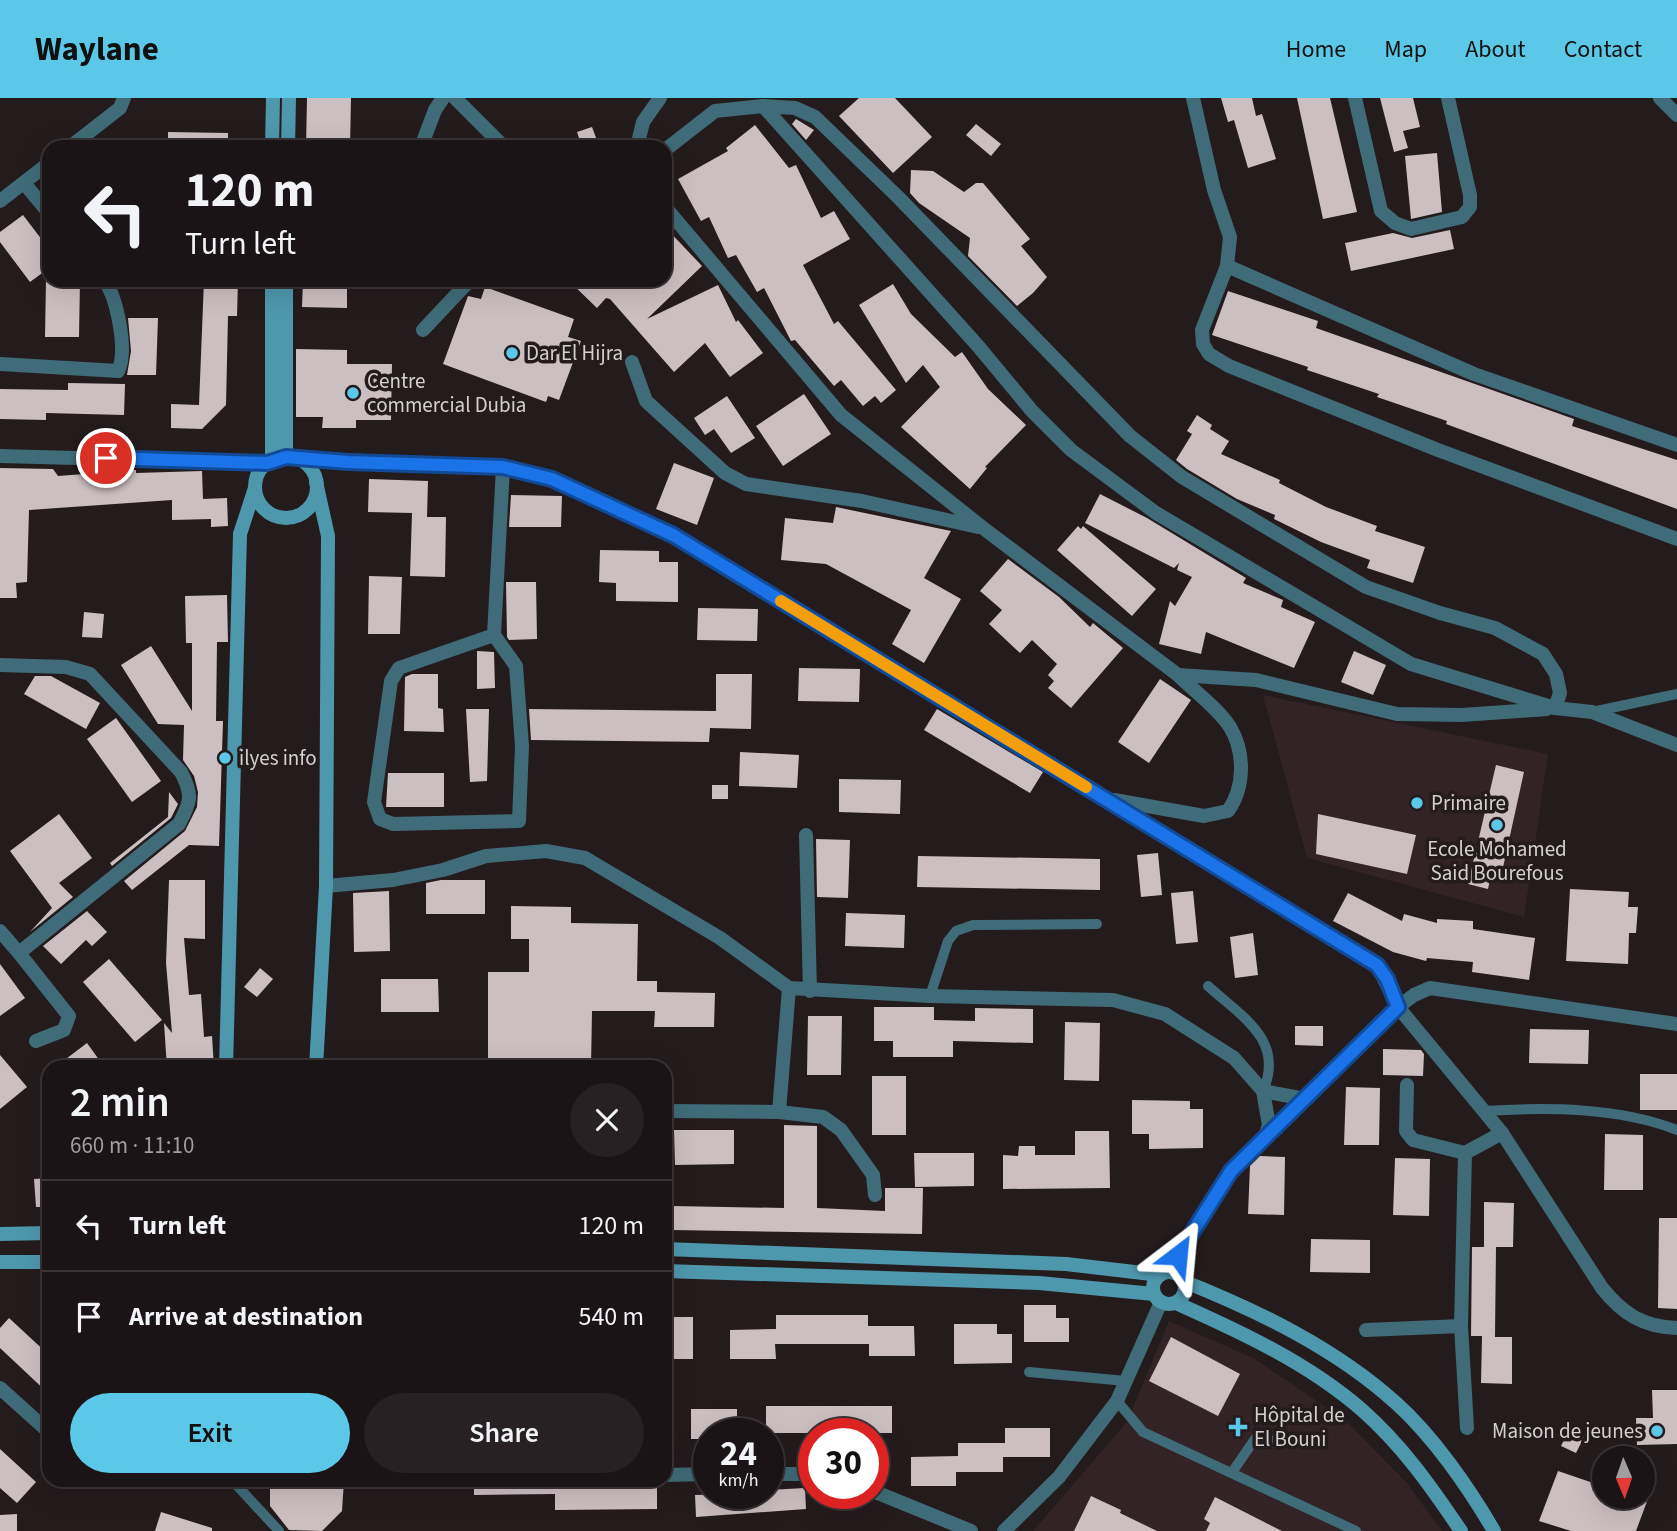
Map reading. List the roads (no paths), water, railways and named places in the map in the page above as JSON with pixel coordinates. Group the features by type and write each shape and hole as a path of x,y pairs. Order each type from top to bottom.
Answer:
{"main road":[{"path":"272,98 272,140"},
{"path":"288,140 289,98"},
{"path":"272,287 280,459"},
{"path":"280,459 286,287"},
{"path":"280,459 312,472 328,536 326,886 316,1060"},
{"path":"226,1060 240,534 260,470 280,459"},
{"path":"255,488 257,498 270,514 289,518 307,510 316,492 316,482"},
{"path":"0,1234 42,1233"},
{"path":"672,1249 1066,1264 1165,1274 1183,1280 1256,1312 1329,1353 1397,1404 1453,1468 1493,1531"},
{"path":"0,1262 42,1262"},
{"path":"672,1271 1039,1283 1163,1300 1242,1333 1308,1371 1362,1410 1429,1483 1461,1531"},
{"path":"1163,1300 1153,1284 1165,1274"},
{"path":"1163,1300 1185,1291 1183,1280"}],"street":[{"path":"79,140 120,108 124,98"},
{"path":"424,140 435,110 443,98"},
{"path":"455,98 496,140"},
{"path":"638,140 643,122 660,98"},
{"path":"1193,98 1214,190 1230,237 1227,266 1202,330 1203,344 1209,354 1229,366 1438,450 1677,539"},
{"path":"1355,98 1381,211 1395,223 1411,229 1462,217 1470,207 1470,194 1448,98"},
{"path":"1660,98 1677,115"},
{"path":"672,144 717,104 795,108 815,117 898,197 1130,436 1182,477 1366,587 1440,614 1495,628 1543,654 1556,674 1560,693 1555,708"},
{"path":"763,106 1032,411 1072,450 1157,513 1411,664 1555,708"},
{"path":"0,201 42,169"},
{"path":"24,183 42,205"},
{"path":"672,215 842,415 983,528 1178,675 1230,727 1241,763 1240,795 1228,811 1204,816 1103,798"},
{"path":"1227,266 1474,374 1677,445"},
{"path":"0,364 118,371 121,360 117,304 108,287"},
{"path":"423,330 463,287"},
{"path":"632,362 646,401 725,473 746,484 862,501 983,528"},
{"path":"0,456 280,459 503,467 552,479 673,535 1377,965 1387,979 1398,1007 1503,1133 1602,1288 1618,1308 1637,1321 1677,1328"},
{"path":"494,635 399,668 391,681 374,802 380,819 393,824 519,821 522,746 516,666 494,635 503,467"},
{"path":"0,665 65,667 90,674 181,772 190,789 189,806 178,824 19,953"},
{"path":"1178,675 1256,680 1397,714 1462,715 1555,708 1592,712 1677,745"},
{"path":"806,835 810,991"},
{"path":"326,886 393,880 443,870 486,856 546,851 585,858 720,938 789,988 930,996 1112,999 1176,1020 1234,1058 1263,1091 1269,1125 1265,1139"},
{"path":"0,931 69,1016 64,1030 36,1041"},
{"path":"779,1112 789,988"},
{"path":"1165,1274 1231,1171 1398,1007 1414,995 1430,988 1677,1024"},
{"path":"1407,1085 1406,1130 1413,1140 1465,1153 1503,1133"},
{"path":"1263,1091 1305,1099"},
{"path":"672,1111 779,1112 823,1117 841,1130 873,1175 875,1195"},
{"path":"1465,1153 1461,1326 1467,1428"},
{"path":"1004,1531 1059,1477 1117,1401 1163,1300"},
{"path":"1366,1330 1461,1326"},
{"path":"0,1388 42,1426"},
{"path":"672,1475 693,1474"},
{"path":"889,1498 971,1531"}],"lane":[{"path":"1592,712 1677,694"},
{"path":"930,996 948,941 956,931 973,925 1097,924"},
{"path":"1208,986 1257,1031 1271,1056 1271,1073 1263,1091"},
{"path":"1484,1111 1536,1108 1593,1113 1652,1121 1677,1130"},
{"path":"1029,1372 1126,1381"},
{"path":"1117,1401 1143,1432 1233,1471 1356,1531"},
{"path":"1233,1471 1259,1433 1276,1444"},
{"path":"238,1487 279,1531"}],"place":[{"name":"Dar El Hijra","path":"512,353"},
{"name":"Centre commercial Dubia","path":"353,393"},
{"name":"ilyes info","path":"225,758"},
{"name":"Primaire","path":"1417,803"},
{"name":"Ecole Mohamed Said Bourefous","path":"1497,825"},
{"name":"Hôpital de El Bouni","path":"1238,1427"},
{"name":"Maison de jeunes","path":"1657,1431"}]}
